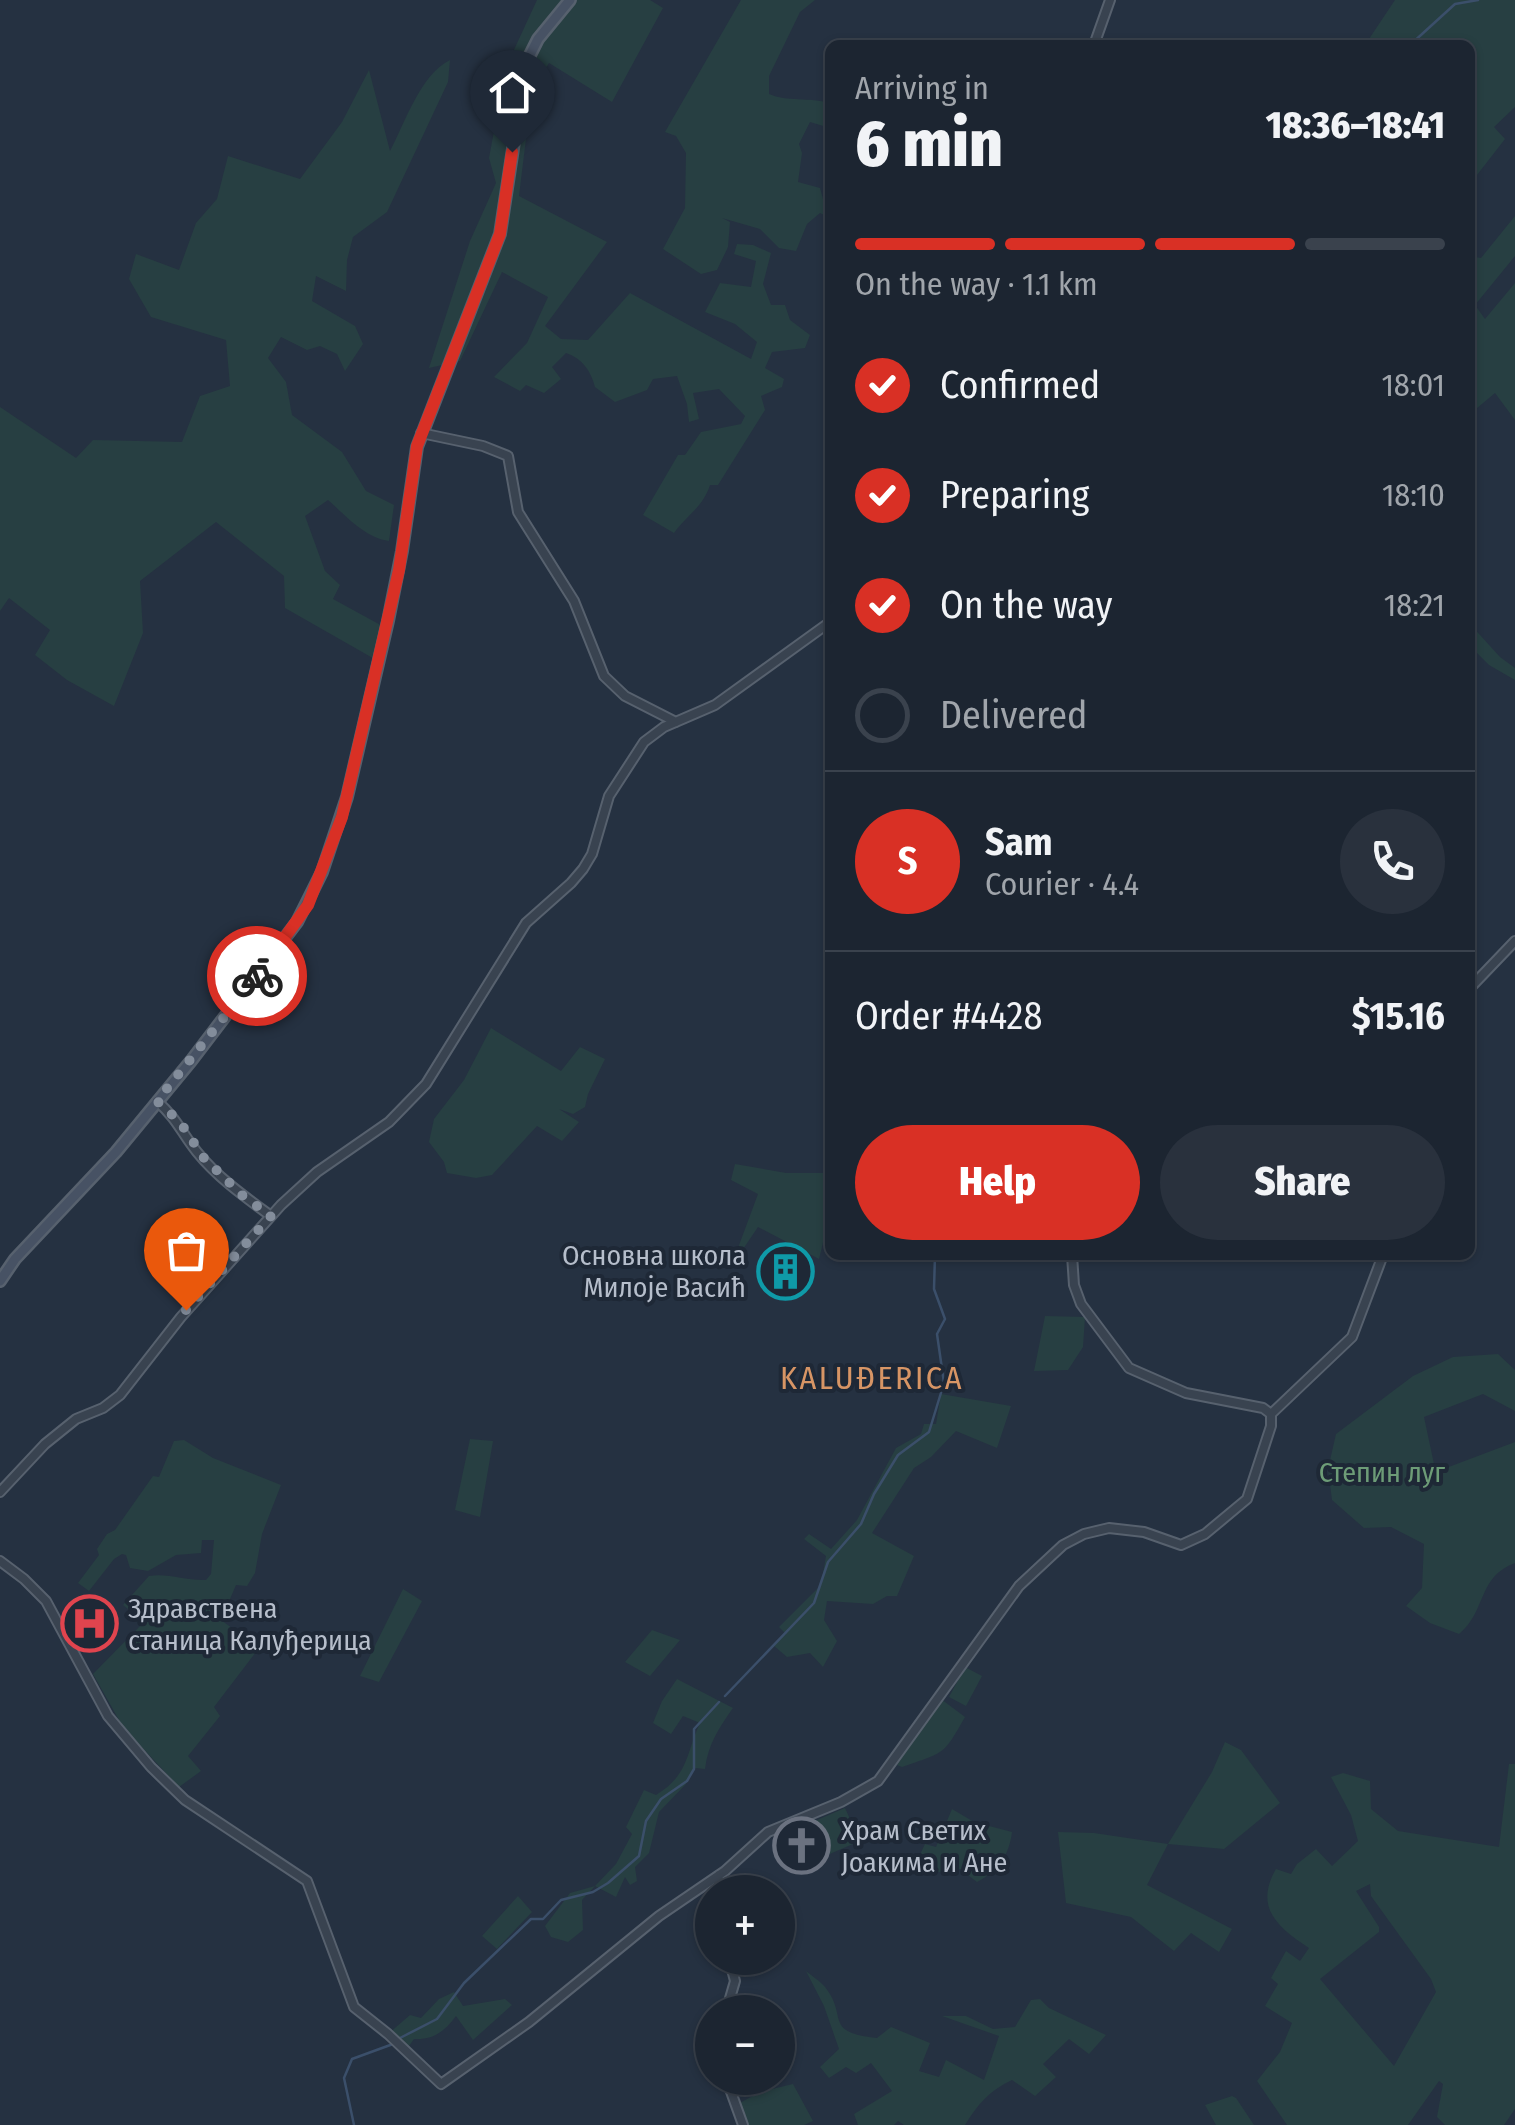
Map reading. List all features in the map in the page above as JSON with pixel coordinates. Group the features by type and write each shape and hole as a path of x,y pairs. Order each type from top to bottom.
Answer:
{"main road":[{"path":"0,1281 15,1259 100,1171 280,947 308,905 342,817 386,628 421,433 500,234 526,63 538,38 570,0"}],"street":[{"path":"1096,40 1110,0"},
{"path":"421,433 483,446 508,456 516,508 574,601 604,676 630,698 676,722"},
{"path":"0,1492 45,1444 76,1419 104,1408 120,1395 180,1317 271,1216 317,1172 389,1122 426,1084 526,923 571,883 590,858 609,796 649,736 714,705 825,626"},
{"path":"1475,983 1515,941"},
{"path":"157,1101 180,1122 204,1158 243,1196 271,1216"},
{"path":"718,1875 772,1830 852,1796 881,1778 1020,1586 1069,1541 1109,1528 1144,1532 1181,1545 1205,1534 1232,1513 1252,1489 1271,1414 1266,1409 1186,1392 1129,1368 1082,1307 1074,1284 1072,1260"},
{"path":"1271,1414 1352,1338 1382,1260"},
{"path":"0,1561 46,1602 108,1716 151,1766 186,1800 306,1881 354,2007 441,2084 529,2022 695,1891"},
{"path":"732,2095 742,2125"}],"shaded area":[{"name":"Здравствена станица Калуђерица","path":"91,1603 112,1617 79,1654 67,1630"}],"green space":[{"path":"537,0 650,0 663,8 612,102 549,63 532,90 519,196 607,242 545,326 561,339 588,340 630,293 751,359 757,342 735,324 705,312 720,283 751,287 756,261 734,254 737,244 753,245 771,253 763,284 771,305 785,305 790,320 810,335 805,348 772,352 765,368 784,379 782,387 761,396 765,410 718,485 710,485 699,505 674,533 643,515 678,455 685,455 701,432 741,424 745,416 719,389 693,393 699,419 689,422 677,376 653,379 647,390 615,402 595,387 581,362 566,353 552,367 561,379 544,393 526,385 520,391 494,377 527,343 548,297 502,272 460,361 429,368 470,241 496,183 489,158 506,67"},
{"path":"741,0 815,0 800,12 769,76 769,94 825,102 825,126 810,122 799,144 802,153 798,182 820,188 825,216 820,213 807,224 796,251 779,248 760,229 722,218 730,222 728,247 717,270 701,274 663,249 685,208 686,153 676,136 665,132"},
{"path":"1395,0 1515,0 1515,107 1494,127 1505,139 1475,178 1475,40 1368,40"},
{"path":"450,60 448,82 387,212 353,237 346,291 316,276 312,301 355,326 363,344 345,371 337,354 320,346 307,350 281,337 268,358 286,382 292,415 342,452 366,491 394,505 389,541 364,531 328,500 305,516 325,571 340,585 333,599 386,628 378,661 285,608 284,576 216,522 140,581 143,633 114,706 67,680 35,655 50,630 9,598 0,611 0,407 76,458 93,440 182,442 200,396 230,386 226,340 151,317 129,279 136,254 179,270 196,223 217,199 228,156 300,179 342,122 369,70 390,151 422,88"},
{"path":"1515,216 1515,256 1475,305 1475,257 1481,258"},
{"path":"1515,283 1515,420 1495,393 1475,410 1475,305 1485,319"},
{"path":"1475,630 1515,668 1515,680 1489,665 1475,651"},
{"path":"491,1028 561,1071 580,1047 605,1059 585,1107 573,1114 559,1109 579,1122 562,1141 537,1126 492,1175 476,1178 447,1173 429,1142 434,1119 464,1080"},
{"path":"735,1164 786,1173 825,1173 825,1234 819,1259 758,1227 737,1258 758,1194 731,1180"},
{"path":"1045,1316 1085,1317 1083,1347 1068,1370 1034,1371"},
{"name":"Степин луг","path":"1498,1354 1515,1370 1515,1411 1483,1394 1424,1417 1434,1464 1446,1468 1515,1442 1515,1563 1494,1577 1459,1634 1430,1623 1406,1606 1422,1588 1424,1544 1391,1527 1364,1528 1332,1500 1328,1469 1336,1434 1413,1376 1453,1357"},
{"path":"941,1394 1011,1406 997,1448 956,1431 914,1468 872,1533 914,1556 897,1596 887,1596 873,1604 827,1601 824,1620 837,1641 823,1667 810,1653 787,1657 773,1645 786,1634 779,1627 821,1585 826,1556 804,1539 809,1534 831,1549 857,1520 896,1448 921,1434 924,1424 936,1424"},
{"path":"470,1439 493,1441 480,1517 455,1510"},
{"path":"184,1440 213,1458 281,1485 262,1534 255,1573 247,1586 236,1585 221,1620 259,1648 214,1707 220,1716 188,1756 201,1771 179,1787 123,1727 93,1674 144,1622 123,1605 149,1576 206,1580 211,1574 214,1540 202,1540 201,1553 176,1555 148,1571 130,1568 122,1554 89,1591 78,1583 99,1555 97,1549 107,1534 115,1530 153,1476 159,1477 174,1441"},
{"path":"403,1589 422,1601 379,1682 360,1676"},
{"path":"652,1630 680,1640 650,1676 625,1662"},
{"path":"965,1667 982,1676 966,1706 949,1697"},
{"path":"677,1679 733,1708 711,1744 705,1769 695,1768 686,1784 659,1812 649,1853 635,1867 637,1881 630,1885 625,1877 616,1897 595,1886 616,1864 632,1834 626,1827 644,1790 656,1795 675,1780 685,1763 700,1723 683,1716 671,1734 653,1723"},
{"path":"941,1699 965,1717 952,1739 935,1755 902,1767 897,1765"},
{"path":"1225,1742 1241,1750 1280,1803 1224,1849 1168,1844 1212,1772"},
{"path":"1509,1764 1515,1764 1515,2109 1504,2125 1445,2125 1437,2117 1443,2084 1439,2081 1408,2125 1287,2125 1257,2081 1280,2052 1292,2023 1265,2006 1278,1984 1271,1978 1286,1951 1300,1961 1309,1948 1272,1915 1267,1894 1276,1869 1291,1874 1316,1849 1332,1866 1358,1841 1351,1815 1331,1777 1343,1773 1370,1781 1371,1809 1398,1831 1499,1847","holes":["1370,1884 1371,1896 1431,1979 1436,1992 1394,2066 1320,1979 1379,1932 1356,1891"]},
{"path":"845,1808 860,1841 825,1856 810,1823"},
{"path":"952,1809 974,1822 1012,1832 1001,1862 977,1882 960,1869 938,1872 917,1861 925,1844 936,1847"},
{"path":"1058,1832 1168,1844 1147,1885 1232,1929 1219,1952 1191,1933 1174,1951 1131,1917 1066,1903"},
{"path":"595,1886 582,1900 583,1930 568,1942 551,1937 545,1926 570,1893"},
{"path":"518,1896 532,1912 497,1949 482,1936"},
{"path":"806,1971 825,1987 839,2021 849,2032 877,2038 891,2027 930,2043 919,2071 939,2077 946,2060 984,2080 999,2036 942,2016 966,2016 993,2029 1015,2027 1031,2000 1040,1999 1049,2008 1106,2035 1089,2054 1069,2039 1043,2064 1056,2077 1035,2096 1012,2080 985,2099 965,2125 904,2125 898,2121 894,2125 858,2125 854,2114 892,2091 871,2063 856,2073 846,2067 829,2078 820,2067 839,2049"},
{"path":"454,1992 463,2006 505,1999 512,2005 473,2040 456,2016 438,2034 414,2039 406,2050 388,2034 410,2015 421,2018 439,1999"},
{"path":"795,2088 813,2121 804,2125 743,2125 736,2105 754,2095 795,2095"},
{"path":"1232,2096 1254,2125 1216,2125 1205,2105"}],"waterway":[{"path":"1415,40 1455,4 1478,0"},
{"path":"725,1696 814,1603 828,1562 861,1524 898,1455 929,1432 944,1383 937,1334 945,1319 934,1289 935,1260"},
{"path":"400,2038 437,2019 464,1983 531,1919 543,1919 561,1900 593,1892 639,1856 646,1821 661,1799 687,1781 694,1769 694,1729 719,1702"},
{"path":"354,2125 344,2078 352,2059 393,2044"}],"way so far":[{"path":"186,1310 271,1216 243,1196 196,1150 180,1122 157,1101 257,976"}],"place":[{"name":"Основна школа Милоје Васић","path":"785,1271"},
{"name":"Здравствена станица Калуђерица","path":"89,1624"},
{"name":"Храм Светих Јоакима и Ане","path":"802,1846"}],"district":[{"name":"KALUĐERICA","path":"872,1378"}],"route":[{"path":"257,976 308,905 342,817 399,570 417,446 500,234 512,152"}]}
